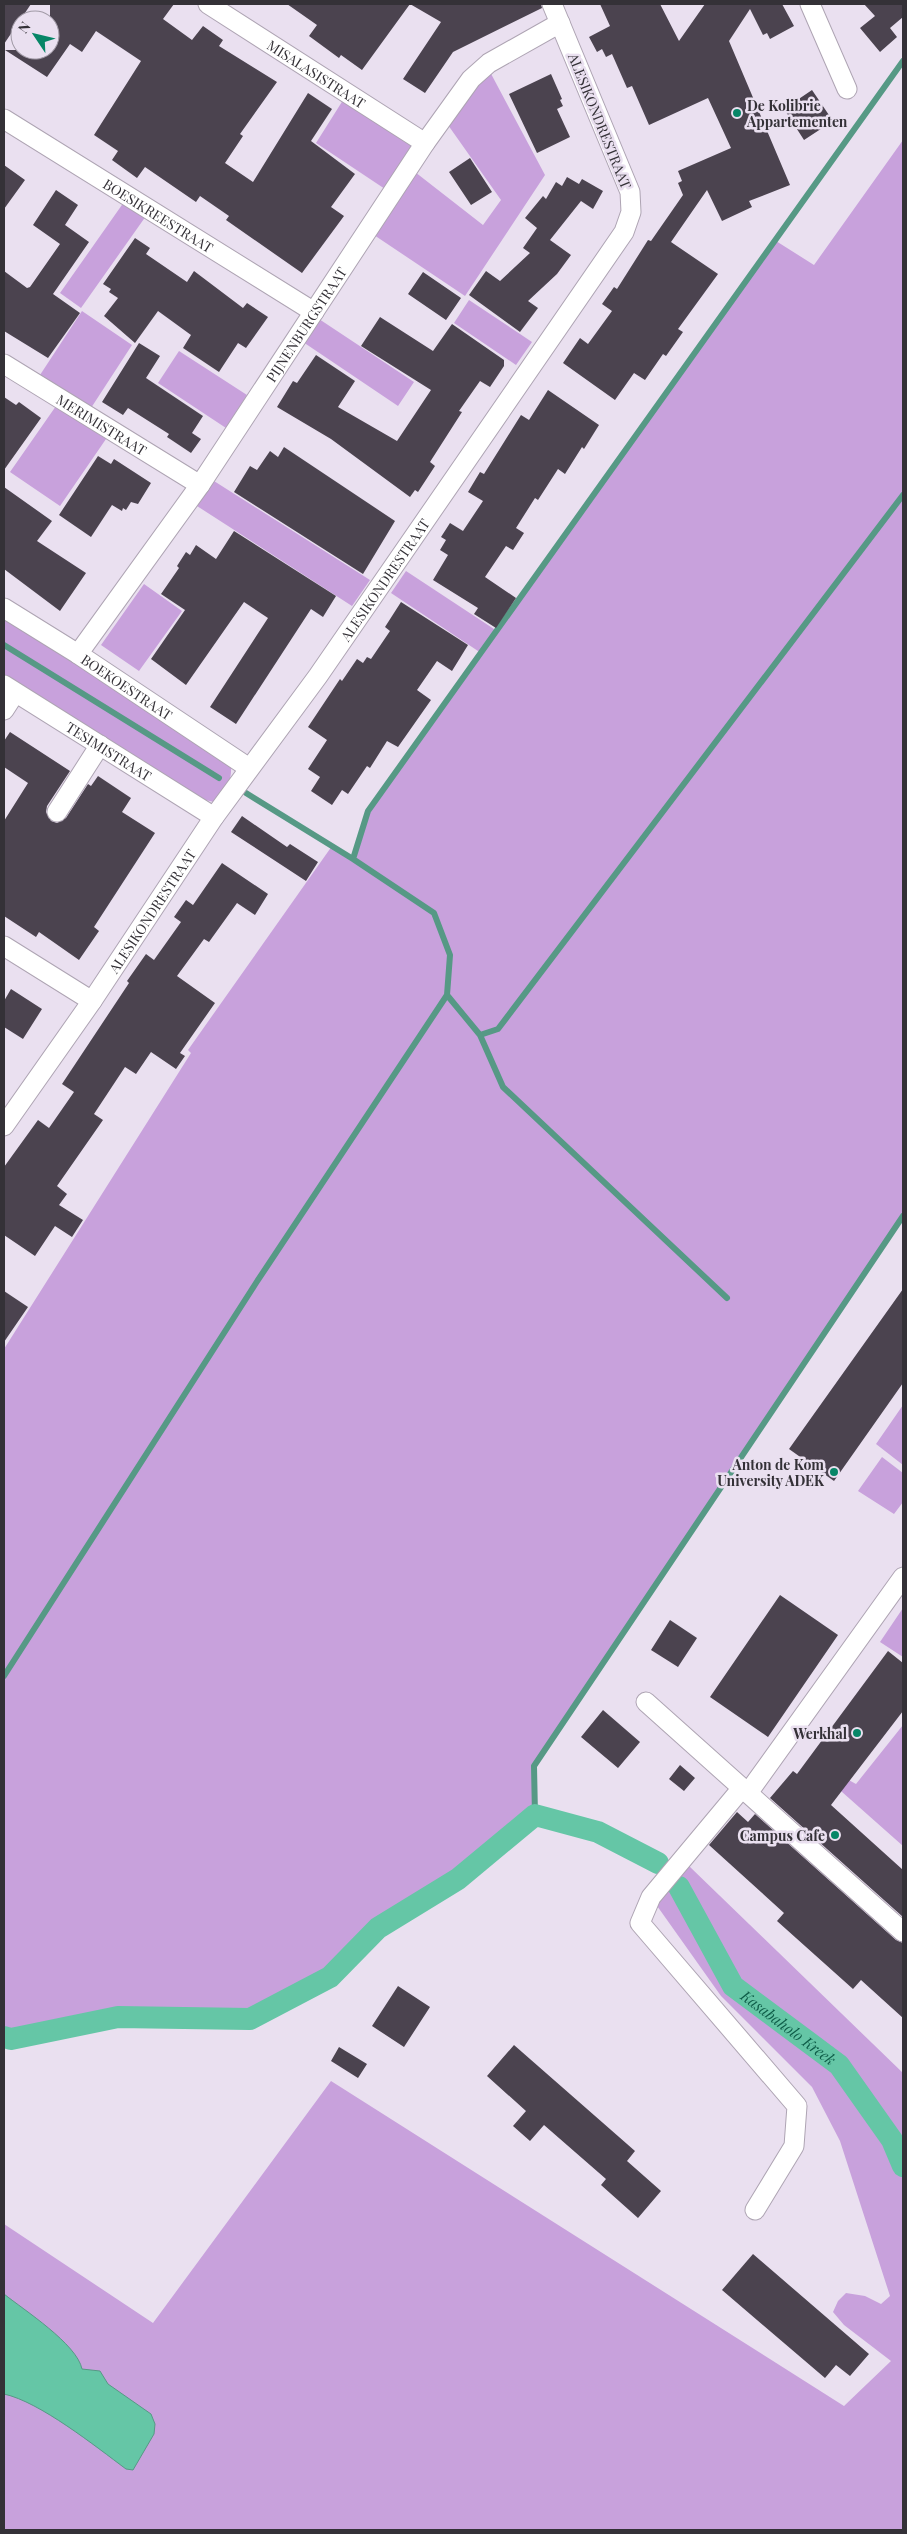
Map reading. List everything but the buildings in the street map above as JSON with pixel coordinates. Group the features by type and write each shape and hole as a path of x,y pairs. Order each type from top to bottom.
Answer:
{"street":[{"name":"MISALASISTRAAT","path":"208,4 424,142"},
{"name":"ALESIKONDRESTRAAT","path":"4,1126 92,1001 214,817 318,676 624,232 631,212 630,192 552,4"},
{"path":"810,4 847,88"},
{"name":"PIJNENBURGSTRAAT","path":"78,654 200,485 424,142 470,79 483,68 560,23"},
{"name":"BOESIKREESTRAAT","path":"4,119 314,312"},
{"name":"MERIMISTRAAT","path":"4,364 200,485"},
{"name":"BOEKOESTRAAT","path":"4,608 78,654 249,768"},
{"path":"4,710 10,689"},
{"name":"TESIMISTRAAT","path":"10,689 214,817"},
{"path":"57,812 100,745"},
{"path":"4,946 92,1001"},
{"path":"755,2210 794,2146 797,2106 640,1923 651,1897 745,1790 903,1577"},
{"path":"646,1702 903,1932"}],"shaded area":[{"path":"489,70 545,175 465,296 374,235 415,172 483,225 501,200 448,125"},
{"path":"345,97 411,142 412,149 385,189 316,143"},
{"path":"903,140 903,1216 534,1766 535,1815 458,1879 378,1928 330,1977 250,2019 118,2017 11,2039 4,2037 4,1349 191,1053 188,1050 332,846 353,858 368,811 481,653 391,593 406,571 497,631 776,241 814,265"},
{"path":"124,202 146,216 81,308 60,293"},
{"path":"469,300 532,342 516,365 454,323"},
{"path":"82,311 132,345 91,408 40,375"},
{"path":"319,319 414,382 398,406 303,342"},
{"path":"179,351 247,395 226,428 158,383"},
{"path":"56,406 106,439 60,506 10,472"},
{"path":"214,481 370,580 352,606 197,506"},
{"path":"144,584 182,611 139,671 101,645"},
{"path":"4,616 231,765 231,776 222,795 214,802 201,799 4,678"},
{"path":"903,1405 903,1465 876,1444"},
{"path":"882,1457 903,1473 903,1502 894,1514 858,1491"},
{"path":"903,1608 903,1657 880,1642"},
{"path":"903,1725 903,1846 815,1768 812,1760 856,1784"},
{"path":"689,1866 903,2073 903,2530 4,2530 4,2224 153,2323 331,2081 844,2406 891,2361 844,2325 833,2312 838,2301 846,2293 865,2296 881,2304 890,2296 840,2141 812,2087 721,1996 655,1903"},
{"path":"4,2294 49,2328 71,2349 82,2369 100,2371 108,2384 151,2414 155,2424 154,2434 133,2470 126,2469 50,2415 34,2406 4,2394"}],"waterway":[{"path":"353,859 368,811 903,61"},
{"path":"447,995 480,1035 498,1029 903,495"},
{"path":"4,645 219,778"},
{"path":"4,1676 256,1283 447,995 450,955 434,913 353,859 246,793"},
{"path":"480,1035 503,1087 727,1298"},
{"path":"535,1815 534,1766 903,1216"},
{"path":"4,2037 11,2039 118,2017 250,2019 330,1977 378,1928 458,1879 535,1815 598,1832 658,1863"},
{"name":"Kasabaholo Kreek","path":"679,1887 733,1986 839,2065 892,2140 903,2166"}],"place":[{"name":"De Kolibrie Appartementen","path":"737,113"},
{"name":"Anton de Kom University ADEK","path":"834,1472"},
{"name":"Werkhal","path":"857,1733"},
{"name":"Campus Cafe","path":"835,1835"}]}
